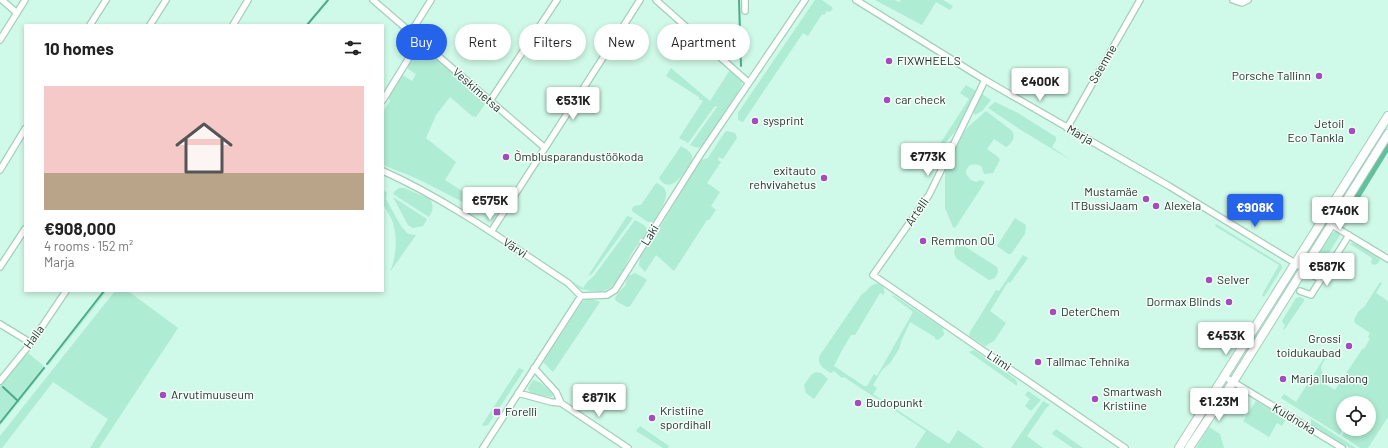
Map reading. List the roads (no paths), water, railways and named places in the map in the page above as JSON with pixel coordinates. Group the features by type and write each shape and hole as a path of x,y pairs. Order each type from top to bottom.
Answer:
{"main road":[{"path":"1179,448 1388,116"},
{"path":"1189,448 1306,271 1332,225 1388,134"}],"street":[{"path":"2,0 17,13"},
{"path":"0,40 25,0"},
{"path":"91,24 106,0"},
{"path":"151,24 166,0"},
{"path":"234,24 248,0"},
{"name":"Veskimetsa","path":"374,0 402,24"},
{"path":"416,24 431,0"},
{"path":"490,101 557,0"},
{"path":"491,232 640,0"},
{"path":"656,0 748,82"},
{"path":"745,0 745,11"},
{"name":"Laki","path":"580,296 607,295 615,290 692,167 748,82 805,0"},
{"name":"Marja","path":"856,0 985,80 1169,186 1321,280"},
{"name":"Seemne","path":"1067,128 1140,0"},
{"path":"1233,0 1242,3 1248,0"},
{"path":"384,98 408,60"},
{"name":"Veskimetsa","path":"443,60 545,148"},
{"name":"Artelli","path":"873,275 929,195 985,80"},
{"path":"0,170 24,131"},
{"name":"Värvi","path":"384,171 402,179 457,210 568,283 580,296"},
{"path":"1329,210 1332,225 1388,259"},
{"path":"0,268 24,231"},
{"path":"1334,259 1349,235"},
{"path":"1300,291 1311,295 1327,270"},
{"name":"Liimi","path":"873,275 1125,448"},
{"name":"Halla","path":"0,381 30,343 65,292"},
{"path":"483,448 580,296"},
{"path":"0,324 30,343"},
{"path":"534,368 556,392 561,403"},
{"name":"Kuldnoka","path":"1225,377 1342,448"},
{"path":"518,393 551,402 561,403 628,448"}],"waterway":[{"path":"308,24 328,0"},
{"path":"739,0 741,66"},
{"path":"47,364 103,292"},
{"path":"0,423 44,368"},
{"path":"3,387 18,401"}],"tunnel":[{"path":"1327,270 1334,259"}],"place":[{"name":"FIXWHEELS","path":"889,61"},
{"name":"Porsche Tallinn","path":"1319,76"},
{"name":"car check","path":"887,100"},
{"name":"sysprint","path":"755,121"},
{"name":"Jetoil Eco Tankla","path":"1352,131"},
{"name":"Õmblusparandustöökoda","path":"506,157"},
{"name":"exitauto rehvivahetus","path":"824,178"},
{"name":"Mustamäe ITBussiJaam","path":"1146,199"},
{"name":"Alexela","path":"1156,206"},
{"name":"Remmon OÜ","path":"923,241"},
{"name":"Selver","path":"1209,280"},
{"name":"Dormax Blinds","path":"1229,302"},
{"name":"DeterChem","path":"1053,312"},
{"name":"Grossi toidukaubad","path":"1349,346"},
{"name":"Tallmac Tehnika","path":"1038,362"},
{"name":"Marja Ilusalong","path":"1283,379"},
{"name":"Arvutimuuseum","path":"163,395"},
{"name":"Smartwash Kristiine","path":"1095,399"},
{"name":"Budopunkt","path":"858,403"},
{"name":"Forelli","path":"497,412"},
{"name":"Kristiine spordihall","path":"652,418"}]}
